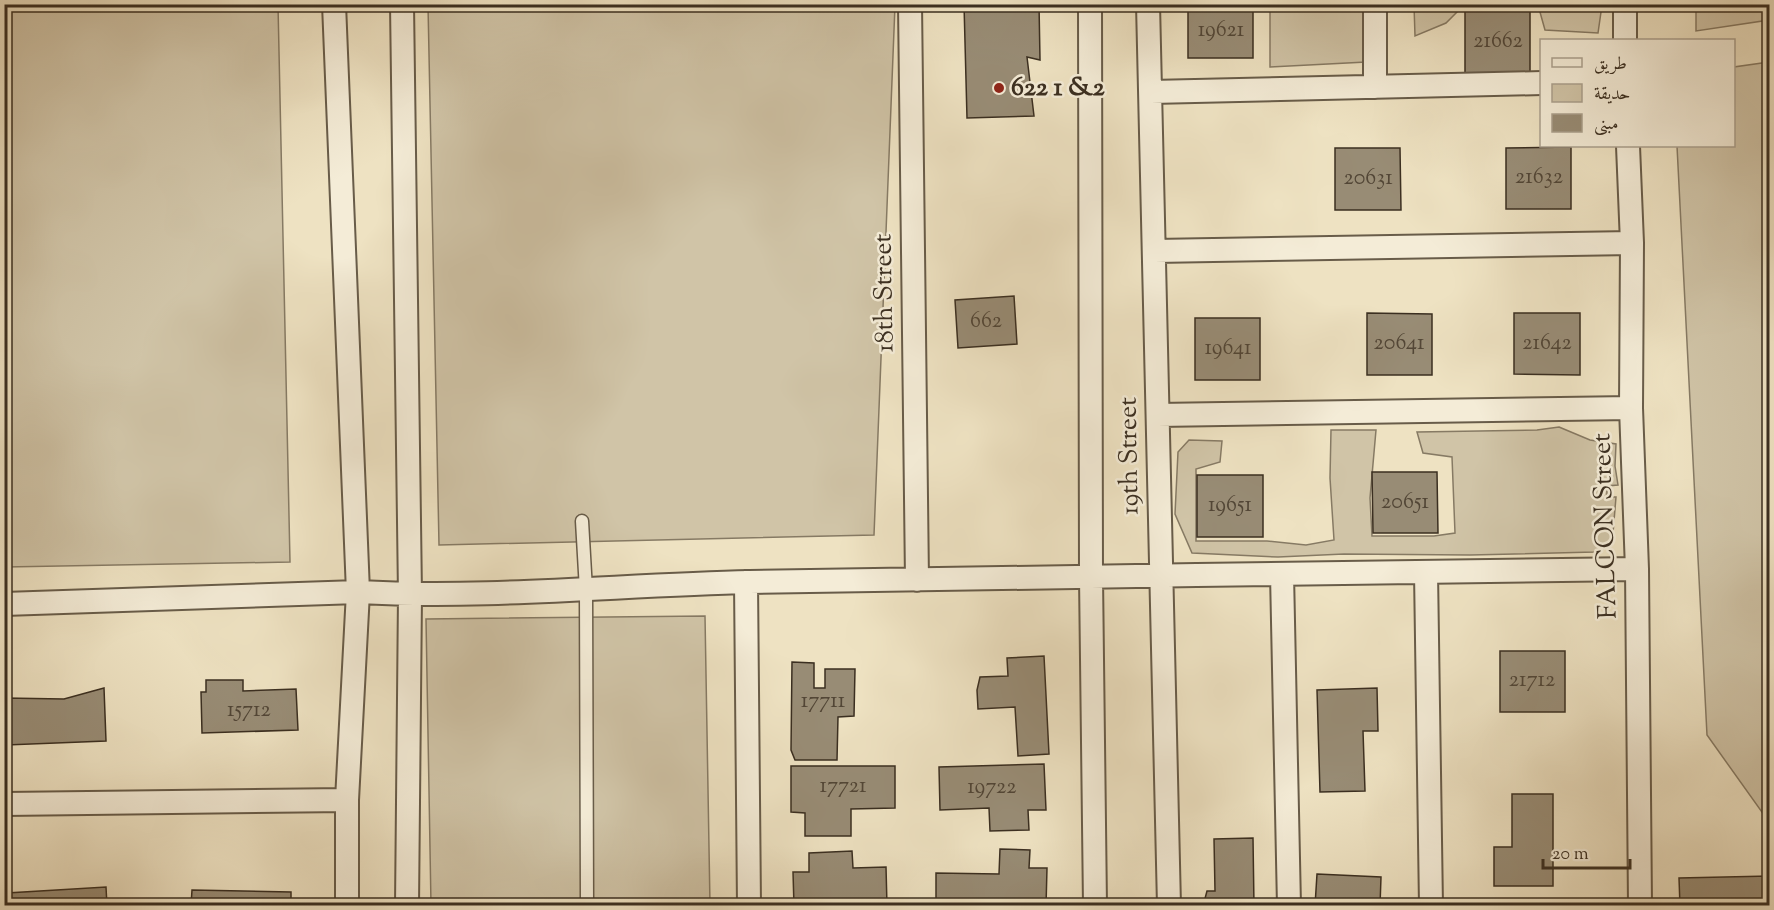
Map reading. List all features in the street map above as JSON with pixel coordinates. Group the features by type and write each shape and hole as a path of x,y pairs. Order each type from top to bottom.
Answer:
{"street":[{"path":"334,4 358,592 347,800 347,906"},
{"path":"402,4 410,594 407,906"},
{"name":"18th Street","path":"910,4 917,580"},
{"name":"19th Street","path":"1090,4 1091,577 1095,906"},
{"name":"19th Street","path":"1148,4 1168,906"},
{"path":"1375,4 1375,87"},
{"path":"1624,4 1625,39"},
{"path":"1151,92 1540,83"},
{"name":"FALCON Street","path":"1628,147 1632,243 1631,408 1637,569 1640,906"},
{"path":"1155,251 1632,243"},
{"path":"1158,415 1631,408"},
{"path":"4,604 358,592 410,594 586,590 746,582 1637,569"},
{"path":"1426,572 1431,906"},
{"path":"1282,574 1289,906"},
{"path":"746,582 749,906"},
{"path":"4,804 347,800"}],"lane":[{"path":"582,521 586,590 587,906"}],"green space":[{"path":"1414,4 1464,5 1446,23 1415,36"},
{"path":"4,5 278,5 290,562 5,567"},
{"path":"428,5 895,5 874,535 439,545"},
{"path":"1270,5 1363,5 1366,62 1270,67"},
{"path":"1538,5 1602,5 1598,33 1545,30"},
{"path":"1696,5 1769,5 1769,20 1696,31"},
{"path":"1770,62 1769,822 1707,735 1677,147 1735,147 1735,67"},
{"path":"1559,427 1590,440 1616,444 1615,466 1618,485 1607,486 1607,497 1616,497 1612,545 1595,552 1470,555 1344,554 1278,557 1192,553 1175,514 1178,452 1189,440 1222,441 1220,462 1196,469 1196,541 1267,541 1306,545 1334,540 1330,478 1331,430 1376,430 1370,498 1372,536 1434,536 1455,533 1452,457 1423,453 1417,432 1537,430"},
{"path":"705,616 710,905 431,905 426,619"}],"building":[{"name":"622 1 &2","path":"964,4 1039,4 1040,60 1027,57 1034,116 967,118"},
{"path":"1188,4 1253,4 1253,58 1188,58"},
{"path":"1465,11 1530,11 1530,73 1465,73"},
{"path":"1571,147 1571,209 1506,209 1506,148"},
{"path":"1335,148 1400,148 1401,210 1335,210"},
{"path":"1014,296 1017,344 958,348 955,300"},
{"path":"1367,313 1432,314 1432,375 1367,375"},
{"path":"1514,313 1580,313 1580,375 1514,374"},
{"path":"1195,318 1260,318 1260,380 1195,380"},
{"path":"1372,472 1437,472 1438,533 1373,533"},
{"path":"1197,475 1263,475 1263,537 1197,537"},
{"path":"1500,651 1565,651 1565,712 1500,712"},
{"path":"1044,656 1049,754 1018,756 1015,707 978,709 977,690 980,677 1008,676 1007,658"},
{"path":"792,662 814,663 814,688 825,688 825,669 855,669 854,716 838,717 837,760 795,760 791,750"},
{"path":"206,680 243,680 243,691 296,689 298,730 202,733 201,692 206,692"},
{"path":"104,688 106,741 6,745 5,698 64,699"},
{"path":"1377,688 1378,731 1363,731 1365,791 1320,792 1317,690"},
{"path":"1044,764 1046,810 1028,810 1029,830 990,831 989,808 940,810 939,767"},
{"path":"791,766 895,766 895,808 851,809 851,836 805,836 805,813 791,812"},
{"path":"1512,794 1553,794 1553,886 1494,886 1494,847 1512,847"},
{"path":"1253,838 1254,906 1203,906 1207,891 1215,891 1214,839"},
{"path":"1000,849 1030,850 1029,868 1047,868 1046,906 936,906 936,873 999,874"},
{"path":"852,851 853,868 886,867 887,906 794,906 793,872 809,872 809,853"},
{"path":"1317,874 1381,877 1380,906 1315,906"},
{"path":"1770,876 1770,906 1680,906 1679,878"},
{"path":"106,887 107,906 8,906 7,893"},
{"path":"192,890 291,892 291,906 191,906"}],"place":[{"name":"622 1 &2","path":"999,88"}]}
